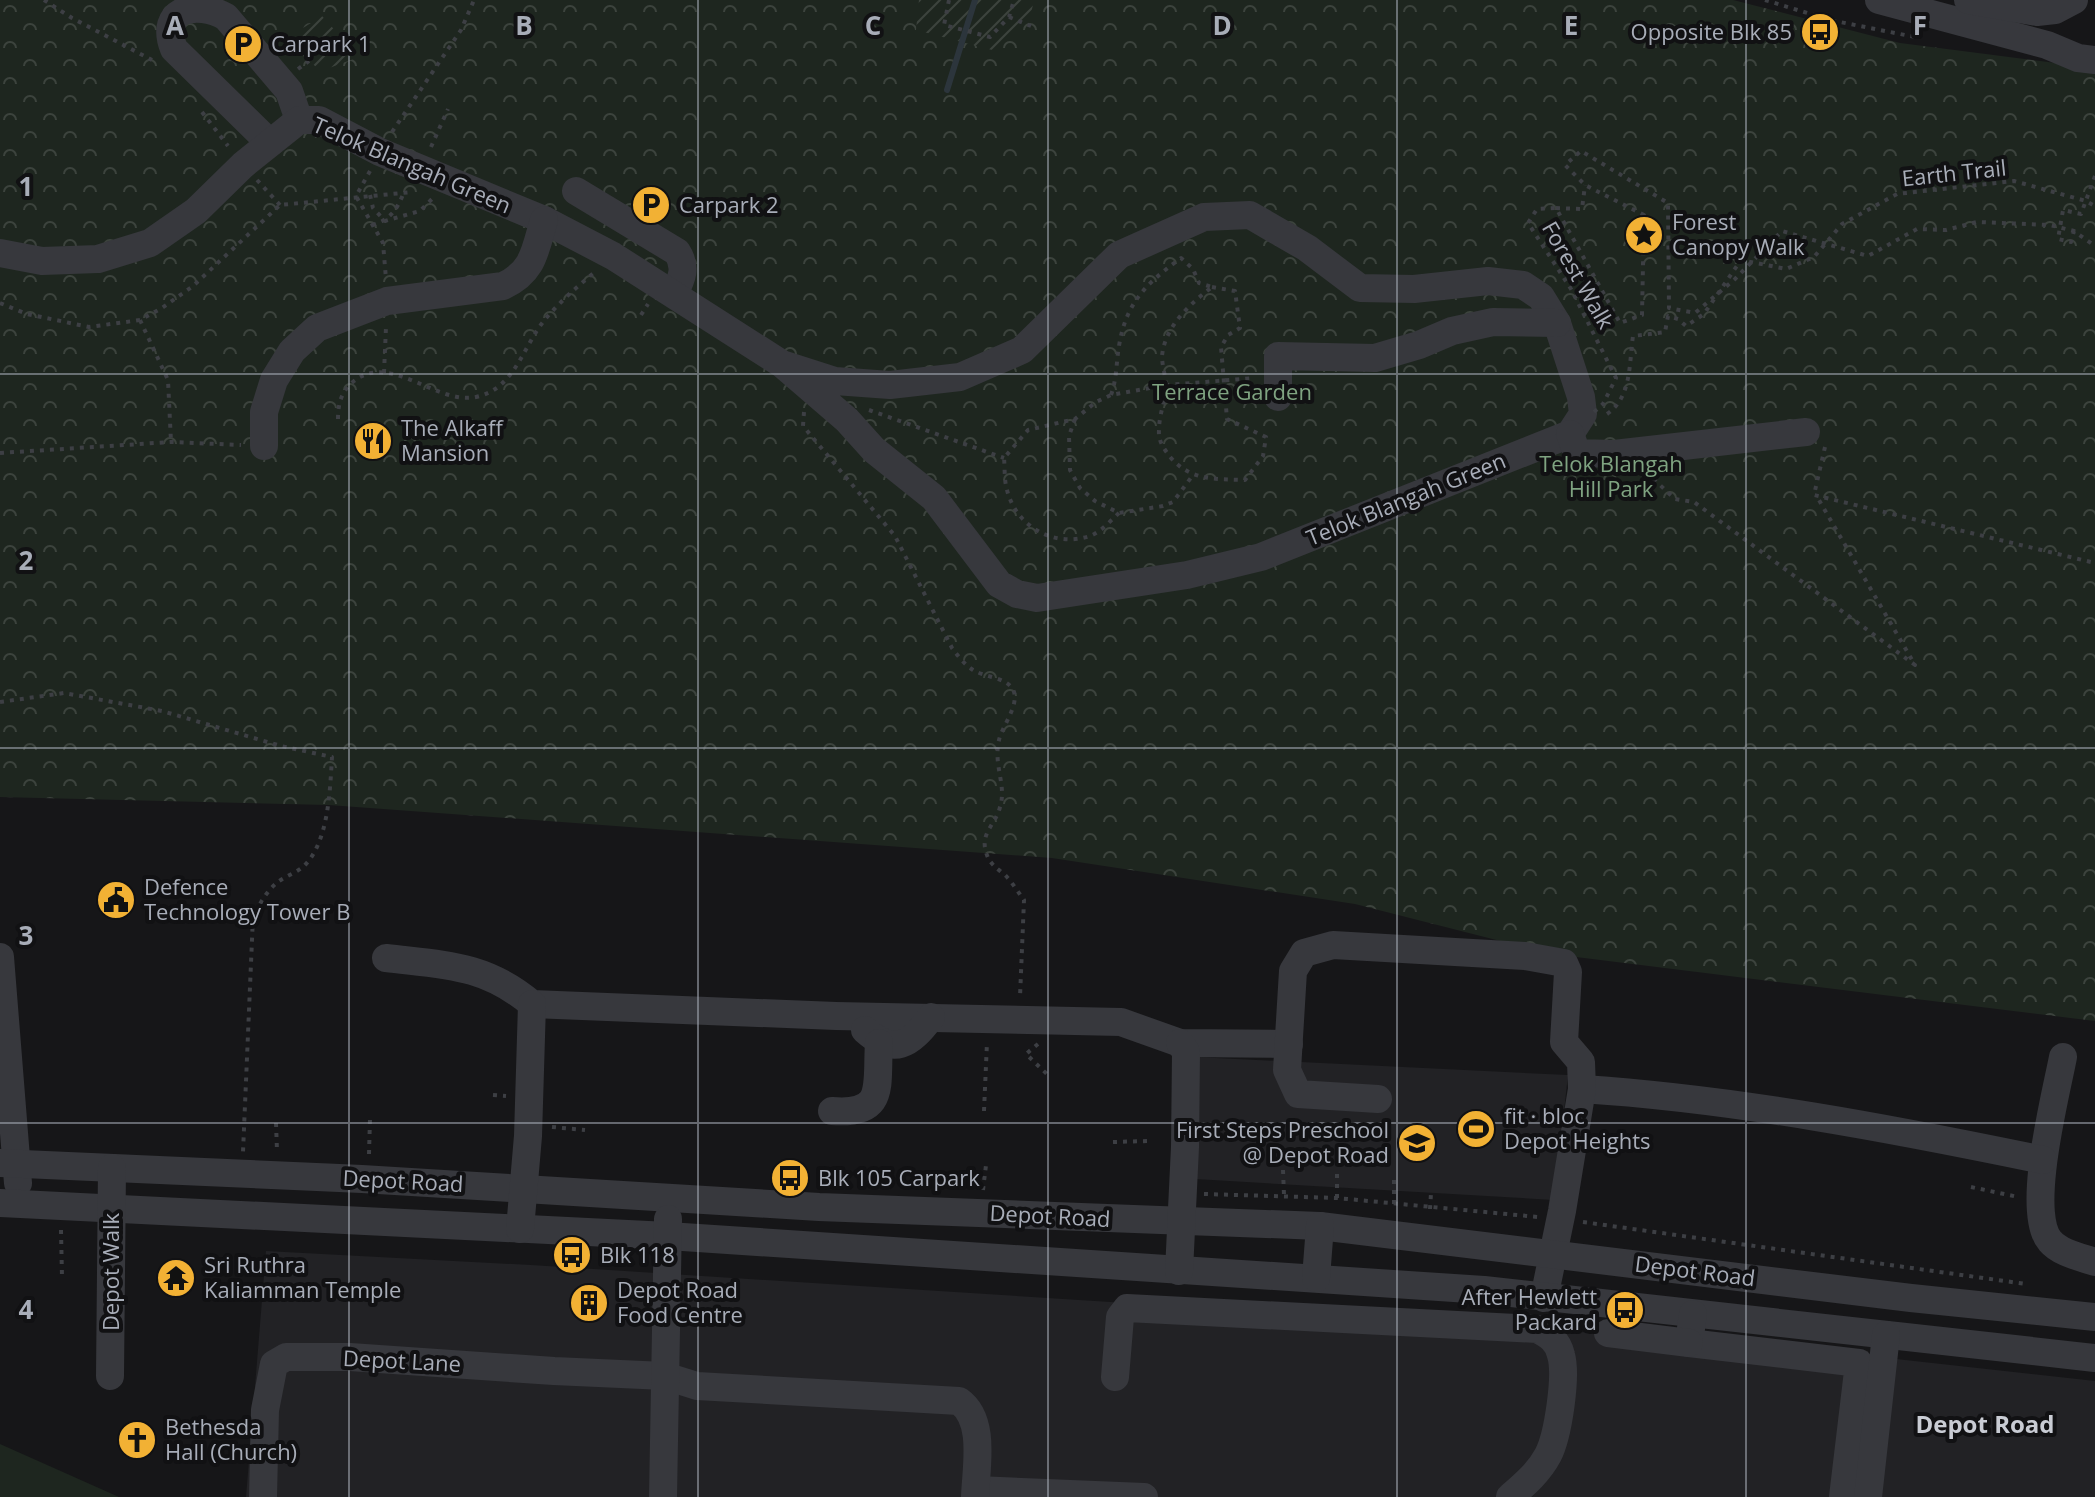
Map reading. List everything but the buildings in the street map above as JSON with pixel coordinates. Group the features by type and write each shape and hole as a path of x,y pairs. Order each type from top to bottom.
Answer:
{"street":[{"path":"1879,0 2047,45 2078,58 2095,60"},
{"path":"1968,0 2037,12 2055,10 2074,0"},
{"path":"270,143 174,49 171,40 173,22 187,8 196,3 226,17 289,91 299,120"},
{"name":"Telok Blangah Green","path":"0,253 42,261 98,259 150,243 196,211 243,165 299,120 319,120 380,152 544,220 613,256 782,364 847,420 874,450 934,498 999,584 1017,594 1037,598 1187,575 1261,557 1570,434 1583,414 1557,323 1541,297 1523,285 1488,281 1414,289 1360,288 1307,248 1250,215 1204,217 1119,255 1022,350 960,377 890,385 835,381 782,364"},
{"path":"576,191 677,252 682,259 683,275 674,293"},
{"path":"264,446 264,412 274,380 292,351 317,328 387,301 503,286 515,281 532,261 544,220"},
{"path":"613,256 633,225"},
{"path":"1278,387 1278,356 1375,358 1452,331 1493,322 1557,323"},
{"path":"1570,434 1577,453 1624,453 1815,440"},
{"path":"1378,1099 1298,1094 1287,1070 1293,971 1304,953 1333,945 1525,956 1564,963 1568,972 1560,1034 1581,1062 1582,1089 1544,1298"},
{"path":"0,957 9,1203"},
{"path":"386,958 476,970 513,988 532,1004 1121,1022 1180,1043 1289,1044"},
{"path":"520,1229 528,1136 532,1004"},
{"path":"853,1016 879,1043 893,1045 908,1043 931,1017"},
{"path":"832,1111 852,1112 869,1106 875,1097 879,1043"},
{"path":"1179,1271 1186,1052 1180,1043"},
{"path":"2063,1057 2043,1160 2042,1227 2050,1242 2071,1254 2095,1262"},
{"path":"1582,1089 1675,1097 1876,1127 2043,1160"},
{"name":"Depot Road","path":"9,1164 523,1188 668,1198 1182,1208 1911,1298 2095,1317"},
{"name":"Depot Walk","path":"110,1376 112,1168"},
{"path":"663,1497 668,1198"},
{"name":"Depot Road","path":"9,1203 668,1236 1484,1290 2095,1358"},
{"path":"1316,1278 1320,1226"},
{"path":"1115,1377 1120,1317 1127,1308 1537,1329 1551,1336 1561,1353 1563,1370 1555,1431 1550,1452 1537,1472 1510,1497"},
{"path":"1689,1343 1693,1314"},
{"path":"1608,1333 1859,1363 1843,1497"},
{"path":"1868,1497 1886,1335"},
{"name":"Depot Lane","path":"263,1497 265,1410 274,1364 286,1357 350,1357 665,1376 697,1386 959,1401 968,1407 974,1418 977,1434 975,1494"},
{"path":"975,1494 1144,1497"}],"path":[{"path":"44,0 164,66"},
{"path":"380,152 461,30 474,0"},
{"path":"949,0 944,25 990,37 1009,17 1014,0"},
{"path":"1009,17 1031,26"},
{"path":"429,151 448,109"},
{"path":"201,111 243,165 280,205"},
{"path":"1556,208 1582,209 1585,185 1565,165 1581,151 1668,203 1669,308 1695,313 1735,279 1782,231 1868,256 1917,229 1946,230 1977,222 2050,225 2074,231 2095,246"},
{"path":"2074,231 2071,242 2058,239 2063,210 2081,214 2095,176"},
{"name":"Earth Trail","path":"1570,434 1590,426 1613,410 1627,389 1633,336 1665,332 1668,316 1686,326 1704,314 1741,260 1786,269 1814,257 1842,224 1897,194 2014,181 2095,206"},
{"name":"Forest Walk","path":"1585,185 1644,215 1642,315 1620,323 1556,208 1537,209 1528,223 1571,289 1616,378 1603,404 1594,412"},
{"path":"385,221 398,207 404,192"},
{"path":"0,303 27,314 89,327 140,320 193,286 280,205 404,192 436,195 420,211 372,225"},
{"path":"370,195 373,208 385,221"},
{"path":"356,196 383,243"},
{"path":"338,419 342,395 360,377 371,373 411,380 446,396 462,399 494,391 511,374 543,323 578,286 613,256"},
{"path":"1111,395 1118,374 1124,322 1150,282 1181,258 1193,269 1199,283 1235,291 1240,328 1228,335 1221,347 1227,419 1266,437 1263,456 1245,480 1215,480 1193,475 1162,447 1158,433 1166,385 1162,357 1168,336 1188,305 1212,287"},
{"path":"140,320 168,380 171,442"},
{"path":"1119,513 1090,536 1057,539 1038,532 1015,510 1006,489 1004,458 1028,430 1075,419 1096,402 1111,395 1222,379 1278,387"},
{"path":"856,405 1004,458"},
{"path":"1075,419 1069,436 1070,470 1080,488 1095,501 1119,513 1173,502 1193,475"},
{"path":"803,426 895,536 961,660 973,670 1008,684 1014,693 996,754 997,772 1003,789 1001,805 996,820 985,833 984,843 990,862 1006,876 1024,900 1020,1019"},
{"path":"1624,453 1675,499 1694,502 1915,665 1814,495 1815,440"},
{"path":"0,453 171,442 264,446"},
{"path":"1816,495 2095,563"},
{"path":"0,702 64,693 162,711 281,746 332,757 329,805 314,853 306,864 281,879 264,895 253,916 243,1174"},
{"path":"984,1111 987,1041"},
{"path":"1026,1054 1050,1077"},
{"path":"493,1095 508,1096"},
{"path":"369,1154 370,1119"},
{"path":"276,1123 277,1151"},
{"path":"550,1127 585,1130"},
{"path":"1113,1142 1148,1141"},
{"path":"983,1189 986,1165"},
{"path":"1283,1170 1284,1195"},
{"path":"1337,1173 1337,1198"},
{"path":"1394,1180 1394,1204"},
{"path":"1971,1187 2024,1199"},
{"path":"1430,1209 1431,1193"},
{"path":"1182,1208 1284,1195 1560,1218 2035,1286"},
{"path":"61,1228 62,1277"}],"shaded area":[{"path":"1195,1057 1568,1075 1554,1200 1195,1179"},
{"path":"266,1251 1595,1333 1596,1322 1868,1351 1869,1356 2095,1381 2095,1497 246,1497"}],"green space":[{"name":"Telok Blangah Hill Park","path":"0,0 1733,0 1900,43 2095,68 2095,1021 1552,954 1355,904 1052,858 329,805 0,797"},
{"path":"919,0 1034,0 1030,18 996,51 916,30"},
{"path":"322,16 359,57 321,71 284,40"},
{"path":"0,1444 119,1497 0,1497"}],"waterway":[{"path":"947,90 975,0"}],"place":[{"name":"Opposite Blk 85","path":"1820,32"},
{"name":"Carpark 1","path":"243,44"},
{"name":"Carpark 2","path":"651,205"},
{"name":"Forest Canopy Walk","path":"1644,235"},
{"name":"The Alkaff Mansion","path":"373,441"},
{"name":"Defence Technology Tower B","path":"116,900"},
{"name":"fit · bloc Depot Heights","path":"1476,1129"},
{"name":"First Steps Preschool @ Depot Road","path":"1417,1143"},
{"name":"Blk 105 Carpark","path":"790,1178"},
{"name":"Blk 118","path":"572,1255"},
{"name":"Sri Ruthra Kaliamman Temple","path":"176,1278"},
{"name":"Depot Road Food Centre","path":"589,1303"},
{"name":"After Hewlett Packard","path":"1625,1310"},
{"name":"Bethesda Hall (Church)","path":"137,1440"}],"district":[{"name":"Depot Road","path":"1985,1425"}],"park label":[{"name":"Terrace Garden","path":"1232,392"}]}
